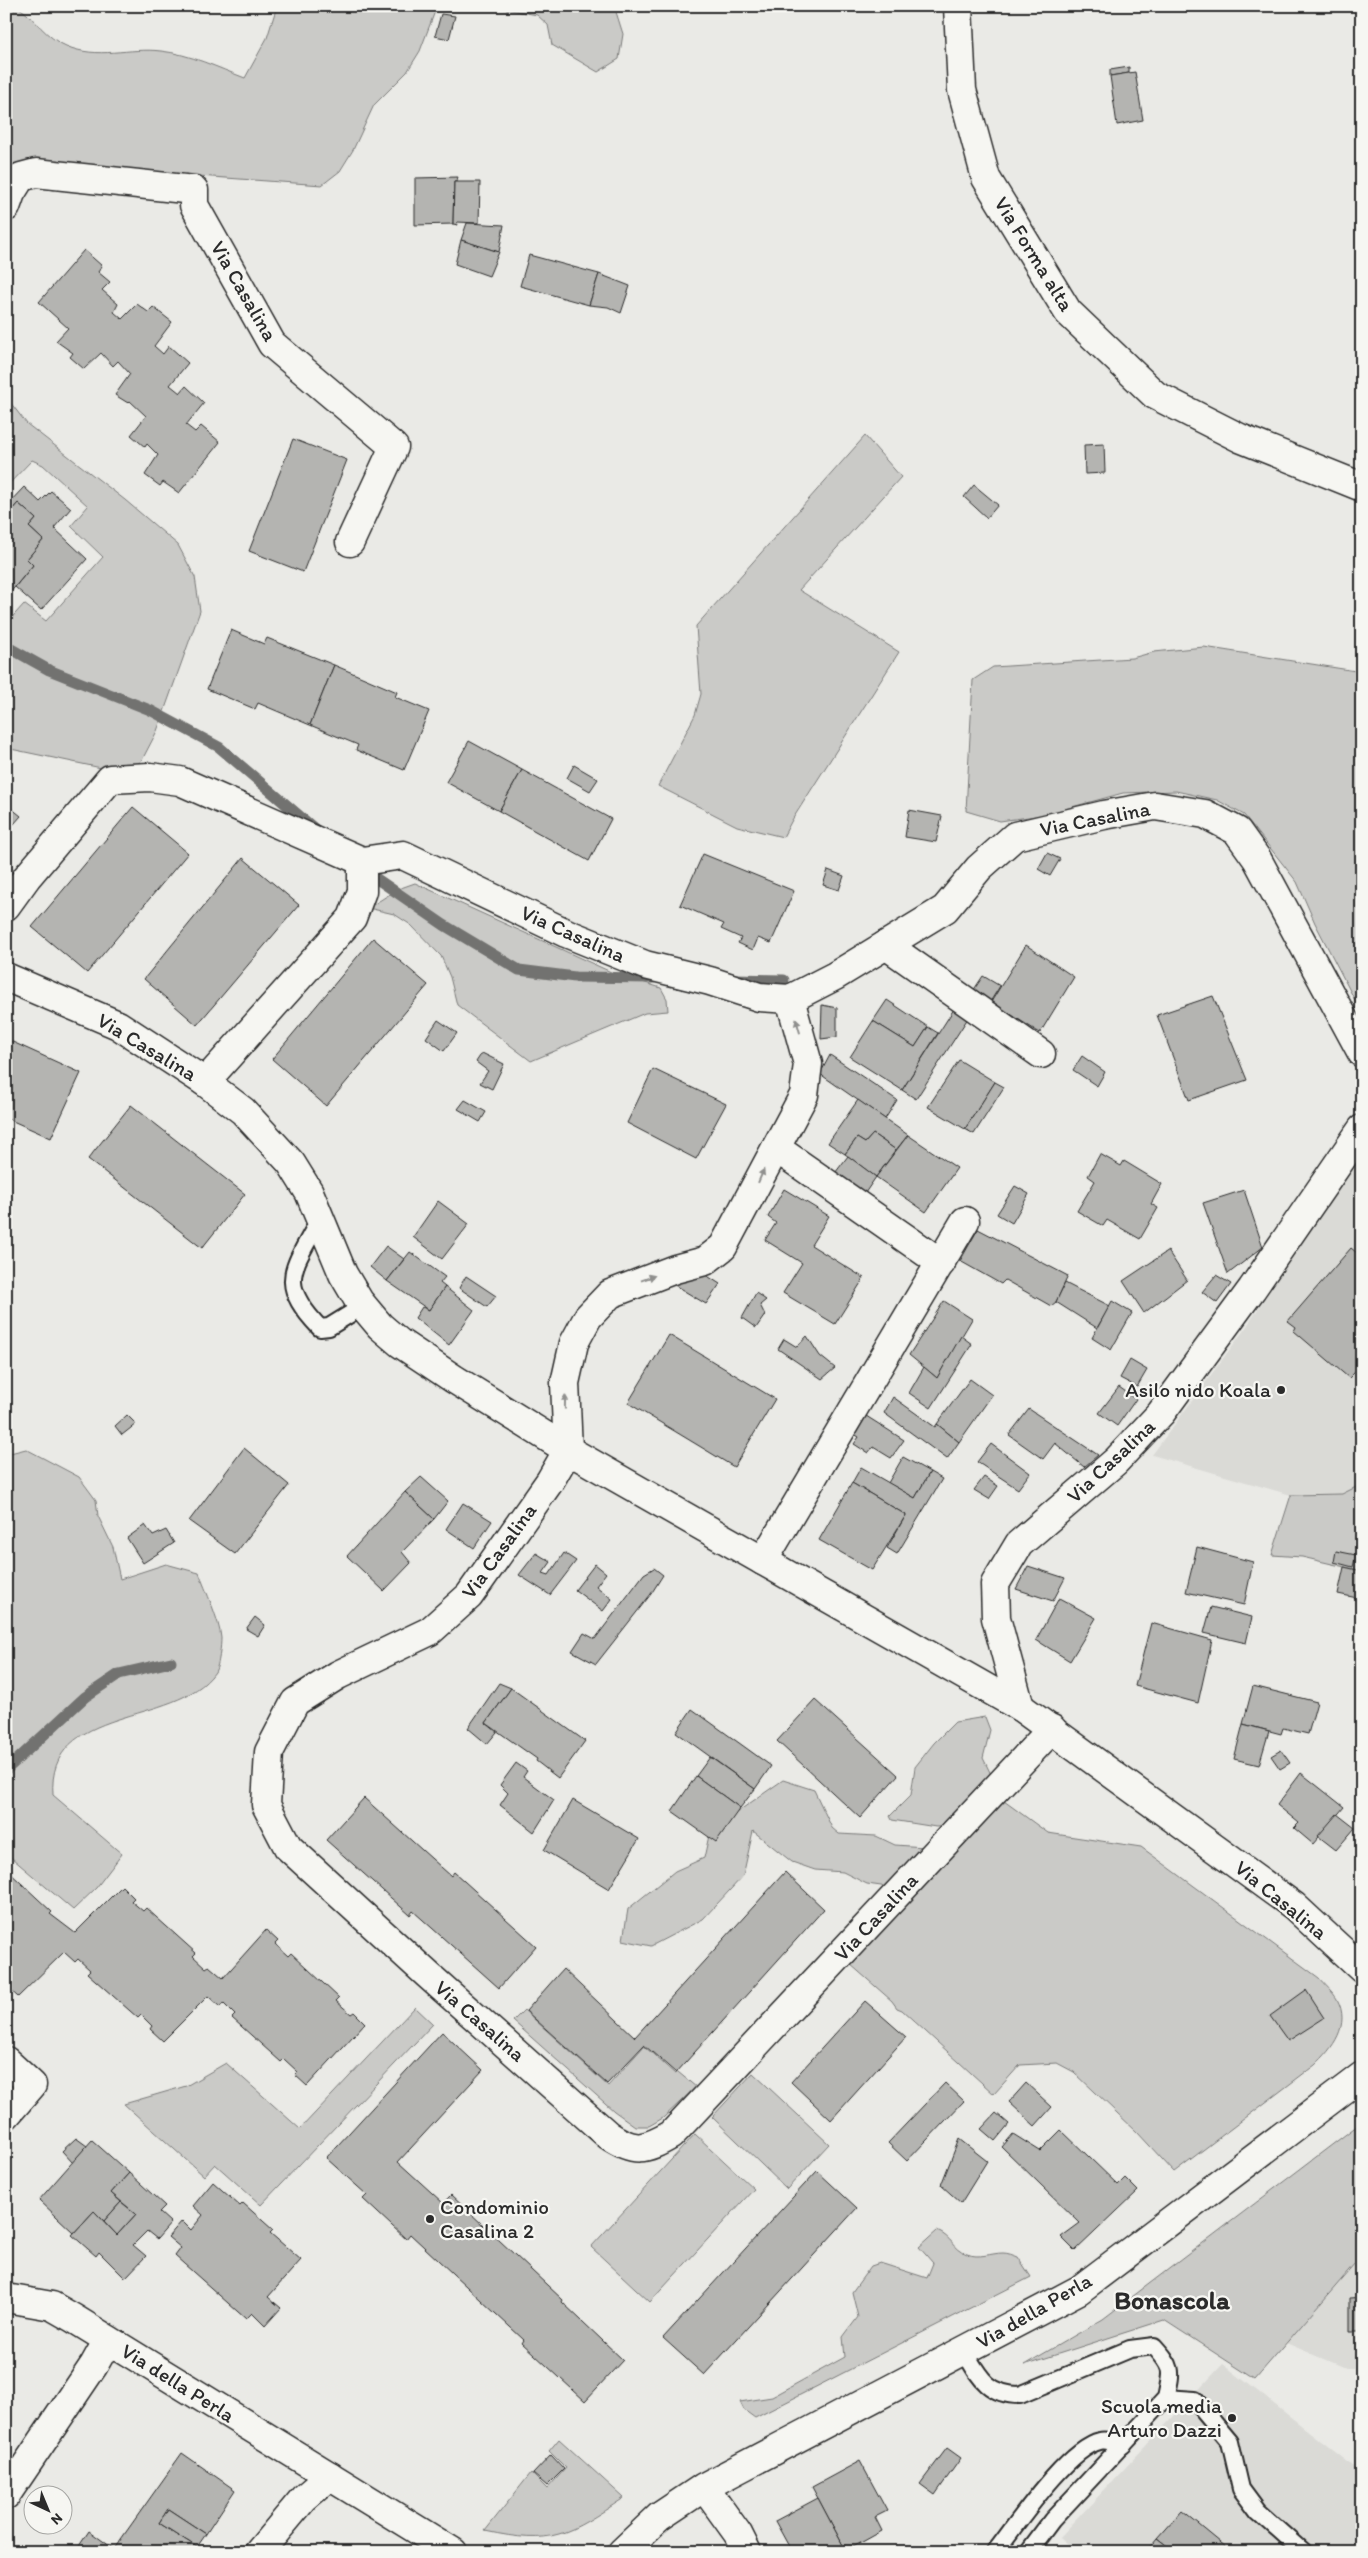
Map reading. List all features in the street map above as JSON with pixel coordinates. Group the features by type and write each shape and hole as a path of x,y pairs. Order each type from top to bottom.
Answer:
{"street":[{"name":"Via Forma alta","path":"958,6 962,90 986,178 1068,312 1155,395 1240,438 1362,488"},
{"name":"Via Casalina","path":"6,207 11,192 21,177 36,173 194,190 194,205 272,344 394,447 350,542"},
{"path":"6,906 27,877 110,779 150,777 180,781 362,861"},
{"name":"Via Casalina","path":"205,1082 352,918 362,891 362,861 403,855 566,933 644,965 710,981 759,997 790,999 835,976 945,909 979,868 1015,836 1104,815 1155,806 1205,814 1237,831 1257,859 1362,1052"},
{"path":"886,945 1041,1054"},
{"name":"Via Casalina","path":"6,977 118,1025 205,1082 243,1110 291,1163 309,1192 343,1274 363,1306 380,1326 423,1360 568,1450 1020,1708 1052,1729 1294,1906 1362,1969"},
{"path":"568,1450 566,1383 574,1343 588,1317 610,1294 666,1272 705,1261 723,1247 760,1180 767,1161 804,1095 808,1064 790,999"},
{"name":"Via Casalina","path":"1020,1708 996,1618 995,1584 1019,1544 1116,1461 1161,1414 1263,1274 1362,1129"},
{"path":"776,1148 941,1263"},
{"path":"763,1560 965,1221"},
{"name":"Via Casalina","path":"568,1450 550,1481 469,1596 430,1631 338,1675 295,1702 269,1752 266,1805 288,1847 428,1976 608,2135 624,2146 650,2147 671,2135 1052,1729"},
{"path":"6,2061 32,2085 6,2115"},
{"name":"Via della Perla","path":"622,2552 659,2517 704,2487 944,2359 964,2351 1079,2290 1362,2076"},
{"path":"6,2298 52,2306 108,2340"},
{"name":"Via della Perla","path":"6,2495 94,2365 108,2340 453,2552"},
{"path":"259,2552 304,2498 330,2476"},
{"path":"704,2487 738,2534 747,2552"}],"lane":[{"path":"320,1218 294,1267 291,1285 298,1302 320,1328 329,1327 363,1306"},
{"path":"964,2351 984,2384 1006,2395 1020,2395 1130,2349 1154,2346 1169,2363 1171,2376 1166,2398 1052,2520 1028,2552"},
{"path":"1166,2398 1194,2400 1230,2442 1241,2489 1258,2512 1303,2552"},
{"path":"995,2552 1052,2480 1079,2451 1101,2440 1122,2445"}],"shaded area":[{"path":"277,6 437,6 420,51 407,72 374,105 353,150 340,171 322,185 19,163 6,168 6,14 18,7 52,38 78,50 102,53 161,51 183,55 245,78 267,38"},
{"path":"490,6 621,6 616,12 623,34 619,59 598,72 552,45 548,25 537,15"},
{"path":"6,397 27,424 125,500 178,545 195,577 200,611 157,731 142,760 134,767 111,770 6,748 6,624 24,604 46,621 103,557 71,526 88,506 43,465 32,460 6,487"},
{"path":"865,436 901,477 799,590 899,652 783,837 737,826 658,786 695,715 701,694 696,626"},
{"path":"1204,647 1362,672 1362,1014 1315,923 1297,882 1244,815 1217,800 1176,791 1123,793 1043,815 1000,821 966,811 973,680 993,667 1132,658 1154,652"},
{"path":"415,883 611,972 661,988 667,999 668,1011 645,1013 531,1061 457,1005 450,977 441,956 411,925 394,914 368,908 398,889"},
{"name":"Asilo nido Koala","path":"1348,1170 1362,1170 1362,1484 1342,1494 1291,1495 1152,1455 1247,1326"},
{"path":"26,1449 79,1477 96,1500 98,1516 113,1547 120,1579 166,1564 199,1573 215,1615 221,1638 219,1660 215,1672 197,1690 172,1702 91,1730 70,1744 56,1765 53,1795 122,1854 96,1888 73,1910 6,1853 6,1454"},
{"path":"1362,1484 1362,1571 1302,1557 1272,1555 1291,1495 1342,1494"},
{"path":"985,1717 990,1730 983,1758 1004,1801 1048,1833 1141,1847 1319,1978 1337,1999 1341,2009 1341,2027 1334,2044 1322,2058 1174,2172 1137,2132 1074,2072 1057,2063 1020,2065 994,2094 850,1964 895,1888 867,1884 843,1872 815,1870 792,1862 753,1831 743,1876 703,1919 651,1946 623,1940 628,1909 675,1871 704,1858 710,1831 783,1780 814,1790 832,1828 839,1834 876,1836 895,1845 925,1847 953,1856 983,1824 936,1827 892,1820 890,1816 911,1795 915,1767 934,1743 955,1722"},
{"path":"415,2007 433,2024 261,2205 215,2164 204,2176 124,2104 186,2086 226,2063 300,2129"},
{"path":"524,2010 608,2086 644,2046 675,2074 678,2072 696,2087 663,2118 649,2126 635,2126 614,2111 513,2021"},
{"path":"753,2073 829,2144 787,2189 712,2117"},
{"path":"1362,2122 1362,2256 1255,2379 1164,2320 1024,2365 1103,2319"},
{"path":"695,2134 754,2189 650,2302 591,2247"},
{"path":"937,2231 959,2250 967,2254 980,2256 1005,2253 1018,2257 1031,2277 755,2418 744,2410 740,2402 772,2397 845,2357 843,2337 858,2317 852,2292 871,2266 880,2263 927,2278 933,2263 919,2247"},
{"path":"1362,2256 1362,2368 1346,2368 1286,2343"},
{"name":"Scuola media Arturo Dazzi","path":"1223,2364 1362,2473 1362,2552 1077,2552 1060,2537"},
{"path":"559,2439 624,2498 588,2521 559,2534 544,2537 528,2537 485,2531 531,2473 547,2489 566,2468 549,2451"}],"building":[{"path":"441,14 455,16 449,39 435,36"},
{"path":"1129,67 1129,73 1110,76 1110,70"},
{"path":"1135,72 1143,120 1117,125 1110,76"},
{"path":"458,177 456,182 454,182 453,224 415,225 415,178"},
{"path":"454,182 480,182 479,223 457,222 458,225 453,224"},
{"path":"467,223 504,225 499,252 461,240"},
{"path":"461,240 499,252 489,276 455,264"},
{"path":"84,250 102,266 98,272 110,282 102,290 118,304 114,312 122,319 137,304 148,312 153,307 172,322 154,346 163,354 169,346 188,363 170,385 180,393 186,386 204,403 186,425 195,432 201,426 220,442 179,493 163,482 160,486 145,475 158,455 147,444 145,447 131,435 146,416 130,401 128,403 115,395 130,374 118,361 113,366 101,353 84,369 70,357 73,353 56,341 68,328 39,302"},
{"path":"529,255 599,274 589,305 520,286"},
{"path":"599,274 630,286 621,313 608,307 589,305"},
{"path":"293,439 347,460 303,572 249,551"},
{"path":"1104,444 1105,473 1085,474 1084,445"},
{"path":"974,485 998,505 987,518 964,497"},
{"path":"24,487 40,502 51,491 71,508 54,528 87,559 41,610 15,587 33,565 27,559 43,540 29,527 36,519 18,503 6,517 6,506"},
{"path":"18,503 36,519 29,527 43,540 27,559 33,565 9,594 6,592 6,517"},
{"path":"231,630 264,644 267,638 334,665 310,725 258,703 255,709 207,689"},
{"path":"334,665 397,692 395,697 429,711 404,770 356,750 358,745 310,725"},
{"path":"469,741 522,770 499,811 446,782"},
{"path":"574,765 598,779 590,791 567,778"},
{"path":"522,770 611,819 589,861 499,811"},
{"path":"6,804 21,816 6,833"},
{"path":"133,807 188,853 87,973 32,927"},
{"path":"909,810 942,816 936,842 905,837"},
{"path":"1047,853 1060,859 1050,876 1038,869"},
{"path":"703,854 794,891 771,943 758,938 753,950 738,943 741,938 721,929 724,924 680,905"},
{"path":"243,858 299,905 197,1025 144,979"},
{"path":"828,870 844,876 839,890 823,885"},
{"path":"373,938 428,985 326,1106 272,1059"},
{"path":"1026,945 1074,977 1040,1033 991,1002"},
{"path":"983,976 1000,986 990,1002 973,991"},
{"path":"1213,996 1247,1080 1189,1100 1157,1015"},
{"path":"887,1000 928,1027 915,1047 873,1021"},
{"path":"822,1005 837,1008 837,1037 821,1039"},
{"path":"954,1009 968,1018 916,1099 902,1090"},
{"path":"438,1020 457,1033 444,1051 426,1038"},
{"path":"873,1021 915,1047 928,1027 938,1033 902,1090 850,1057"},
{"path":"6,1039 81,1073 51,1138 6,1118"},
{"path":"482,1053 504,1064 492,1089 480,1083 488,1071 476,1062"},
{"path":"830,1055 897,1100 885,1119 820,1074"},
{"path":"1082,1056 1105,1072 1097,1086 1073,1070"},
{"path":"959,1060 995,1082 965,1129 928,1107"},
{"path":"653,1069 726,1104 696,1159 627,1123"},
{"path":"995,1082 1004,1087 974,1134 965,1129"},
{"path":"465,1100 486,1112 480,1122 458,1109"},
{"path":"858,1100 908,1135 896,1150 873,1134 865,1143 857,1138 845,1154 828,1143"},
{"path":"131,1105 245,1194 202,1248 88,1159"},
{"path":"873,1134 896,1150 876,1177 845,1154 857,1138 865,1143"},
{"path":"908,1135 957,1168 926,1212 876,1177"},
{"path":"1100,1154 1121,1166 1124,1161 1162,1184 1151,1204 1158,1208 1140,1239 1107,1220 1103,1226 1077,1211 1095,1181 1088,1176"},
{"path":"848,1156 876,1177 865,1193 849,1181 842,1190 829,1181"},
{"path":"1015,1186 1029,1194 1012,1223 997,1214"},
{"path":"784,1189 829,1216 811,1245 864,1278 835,1324 783,1293 802,1263 765,1240 776,1223 768,1217"},
{"path":"1244,1190 1263,1247 1228,1274 1203,1203"},
{"path":"438,1201 469,1224 442,1259 413,1237"},
{"path":"978,1229 1068,1276 1056,1302 1051,1306 1005,1280 1001,1284 960,1261"},
{"path":"386,1246 404,1259 387,1281 370,1267"},
{"name":"Asilo nido Koala","path":"1351,1248 1362,1257 1362,1365 1349,1378 1294,1331 1296,1327 1288,1321"},
{"path":"1168,1251 1187,1280 1144,1313 1123,1281"},
{"path":"410,1252 445,1277 440,1283 445,1287 429,1310 387,1281"},
{"path":"698,1270 720,1284 706,1304 671,1283"},
{"path":"1216,1275 1231,1284 1217,1303 1202,1292"},
{"path":"466,1276 496,1296 487,1307 459,1288"},
{"path":"1065,1283 1110,1306 1097,1328 1056,1302"},
{"path":"445,1287 474,1310 449,1345 415,1318 422,1307 429,1310"},
{"path":"756,1293 766,1300 760,1305 765,1315 756,1328 742,1318"},
{"path":"944,1301 972,1319 937,1378 909,1355"},
{"path":"1112,1301 1132,1313 1111,1350 1092,1338"},
{"path":"669,1335 775,1399 734,1467 628,1403"},
{"path":"807,1336 820,1356 835,1368 822,1379 778,1349 784,1339 797,1347"},
{"path":"961,1336 972,1344 931,1408 909,1393 924,1367 937,1378"},
{"path":"1130,1360 1147,1370 1137,1387 1120,1378"},
{"path":"970,1379 992,1395 959,1442 937,1424"},
{"path":"1119,1387 1136,1399 1117,1426 1099,1413"},
{"path":"893,1397 935,1427 937,1424 959,1442 947,1459 884,1413"},
{"path":"1029,1409 1098,1455 1084,1467 1055,1443 1043,1459 1009,1435"},
{"path":"863,1414 904,1440 891,1458 873,1447 868,1453 854,1444 859,1437 851,1432"},
{"path":"127,1415 136,1424 122,1435 115,1426"},
{"path":"991,1444 1030,1473 1018,1489 977,1462"},
{"path":"244,1448 289,1485 235,1554 189,1521"},
{"path":"903,1457 930,1472 915,1498 888,1483"},
{"path":"861,1467 915,1498 930,1472 942,1479 897,1554 887,1548 906,1515 852,1483"},
{"path":"421,1477 448,1501 434,1519 405,1492"},
{"path":"984,1477 998,1486 989,1499 974,1490"},
{"path":"852,1483 906,1515 872,1570 819,1540"},
{"path":"405,1492 434,1519 402,1552 411,1563 384,1591 347,1556"},
{"path":"463,1503 492,1521 474,1548 446,1529"},
{"path":"145,1525 153,1536 166,1530 174,1543 143,1563 127,1538"},
{"path":"1197,1547 1253,1562 1244,1605 1186,1592"},
{"path":"1336,1551 1356,1555 1353,1567 1334,1562"},
{"path":"536,1553 551,1562 543,1573 549,1575 564,1553 576,1561 550,1595 519,1575"},
{"path":"595,1564 606,1573 596,1586 612,1599 603,1611 575,1590"},
{"path":"1028,1566 1065,1578 1053,1601 1016,1589"},
{"path":"1344,1567 1362,1571 1362,1599 1338,1594"},
{"path":"654,1568 663,1575 651,1594 596,1664 572,1651 584,1633 595,1639 644,1574"},
{"path":"1059,1598 1096,1618 1070,1661 1036,1640"},
{"path":"1211,1607 1252,1617 1246,1643 1204,1633"},
{"path":"255,1617 265,1625 258,1636 246,1629"},
{"path":"1151,1623 1212,1640 1198,1703 1135,1686"},
{"path":"499,1683 511,1688 486,1723 497,1732 487,1744 468,1728"},
{"path":"1253,1686 1317,1702 1308,1734 1283,1728 1281,1734 1243,1724"},
{"path":"511,1688 585,1741 558,1778 536,1761 537,1759 486,1723"},
{"path":"815,1700 898,1775 860,1818 777,1741"},
{"path":"692,1709 771,1766 755,1789 676,1732"},
{"path":"1243,1724 1269,1731 1259,1765 1234,1759"},
{"path":"1281,1750 1290,1763 1280,1769 1271,1756"},
{"path":"710,1757 755,1789 740,1808 696,1776"},
{"path":"516,1763 527,1771 523,1777 554,1800 534,1832 500,1805 508,1793 500,1785"},
{"path":"1301,1773 1344,1807 1313,1844 1294,1828 1299,1823 1277,1805"},
{"path":"696,1776 740,1808 716,1842 672,1811"},
{"path":"364,1798 451,1876 454,1872 536,1946 499,1988 413,1911 410,1915 326,1840"},
{"path":"573,1800 639,1839 609,1889 544,1850"},
{"path":"1337,1814 1355,1828 1336,1850 1318,1836"},
{"path":"6,1869 52,1912 50,1914 75,1933 122,1886 134,1898 131,1901 143,1911 146,1908 196,1953 193,1956 206,1968 209,1966 223,1978 266,1930 278,1941 275,1944 288,1956 291,1953 339,1998 336,2001 351,2014 354,2012 365,2023 307,2086 295,2075 298,2072 284,2059 281,2062 232,2018 235,2015 223,2003 220,2007 208,1996 163,2041 150,2029 152,2026 141,2015 138,2018 87,1973 90,1970 78,1959 75,1962 64,1952 18,1997 7,1987 10,1984 6,1981"},
{"path":"785,1872 824,1909 676,2073 644,2045 607,2084 526,2011 563,1969 635,2037"},
{"path":"1306,1990 1324,2018 1288,2041 1270,2016"},
{"path":"865,2001 906,2037 831,2120 791,2082"},
{"name":"Condominio Casalina 2","path":"442,2032 483,2070 398,2162 443,2203 451,2195 563,2300 562,2302 623,2360 585,2401 522,2343 524,2340 410,2234 406,2239 363,2199 367,2195 326,2158"},
{"path":"945,2083 964,2101 907,2161 888,2143"},
{"path":"1026,2083 1052,2107 1035,2126 1009,2102"},
{"path":"996,2113 1009,2124 995,2141 981,2129"},
{"path":"1061,2130 1118,2185 1125,2178 1138,2191 1075,2251 1061,2237 1080,2223 1002,2147 1013,2134 1040,2151"},
{"path":"76,2138 87,2146 73,2163 62,2151"},
{"path":"959,2139 987,2161 961,2203 941,2185"},
{"path":"92,2140 129,2173 111,2193 121,2202 104,2221 94,2211 74,2233 39,2200"},
{"path":"817,2171 857,2208 704,2375 663,2338"},
{"path":"129,2173 165,2206 159,2212 171,2223 157,2239 147,2231 133,2245 146,2256 125,2278 99,2252 96,2256 72,2235 94,2211 117,2235 136,2214 111,2193"},
{"path":"213,2182 240,2206 243,2203 273,2230 270,2233 301,2260 268,2297 281,2308 265,2326 252,2313 246,2319 175,2256 181,2248 168,2237 182,2221 191,2230 203,2215 193,2206"},
{"path":"121,2202 136,2214 117,2235 104,2221"},
{"path":"1362,2297 1362,2331 1350,2331 1350,2298"},
{"path":"947,2448 961,2458 935,2495 920,2484"},
{"path":"182,2453 235,2490 206,2534 168,2509 159,2523 197,2547 193,2552 75,2552 89,2531 114,2549"},
{"path":"551,2455 564,2469 547,2486 533,2474"},
{"path":"860,2461 887,2511 875,2517 882,2531 846,2551 812,2487"},
{"path":"818,2498 846,2552 792,2552 775,2521"},
{"path":"168,2509 206,2534 197,2547 159,2523"},
{"path":"1182,2511 1232,2552 1176,2552 1158,2538"},
{"path":"1158,2538 1176,2552 1152,2552 1149,2549"}],"waterway":[{"path":"6,646 49,670 150,710 219,747 317,831"},
{"path":"364,870 444,925 519,970 575,977 653,978"},
{"path":"734,979 784,980"},
{"path":"6,1770 85,1697 119,1674 171,1662"}],"place":[{"name":"Asilo nido Koala","path":"1281,1390"},
{"name":"Condominio Casalina 2","path":"430,2219"},
{"name":"Scuola media Arturo Dazzi","path":"1232,2418"}],"district":[{"name":"Bonascola","path":"1172,2300"}]}
